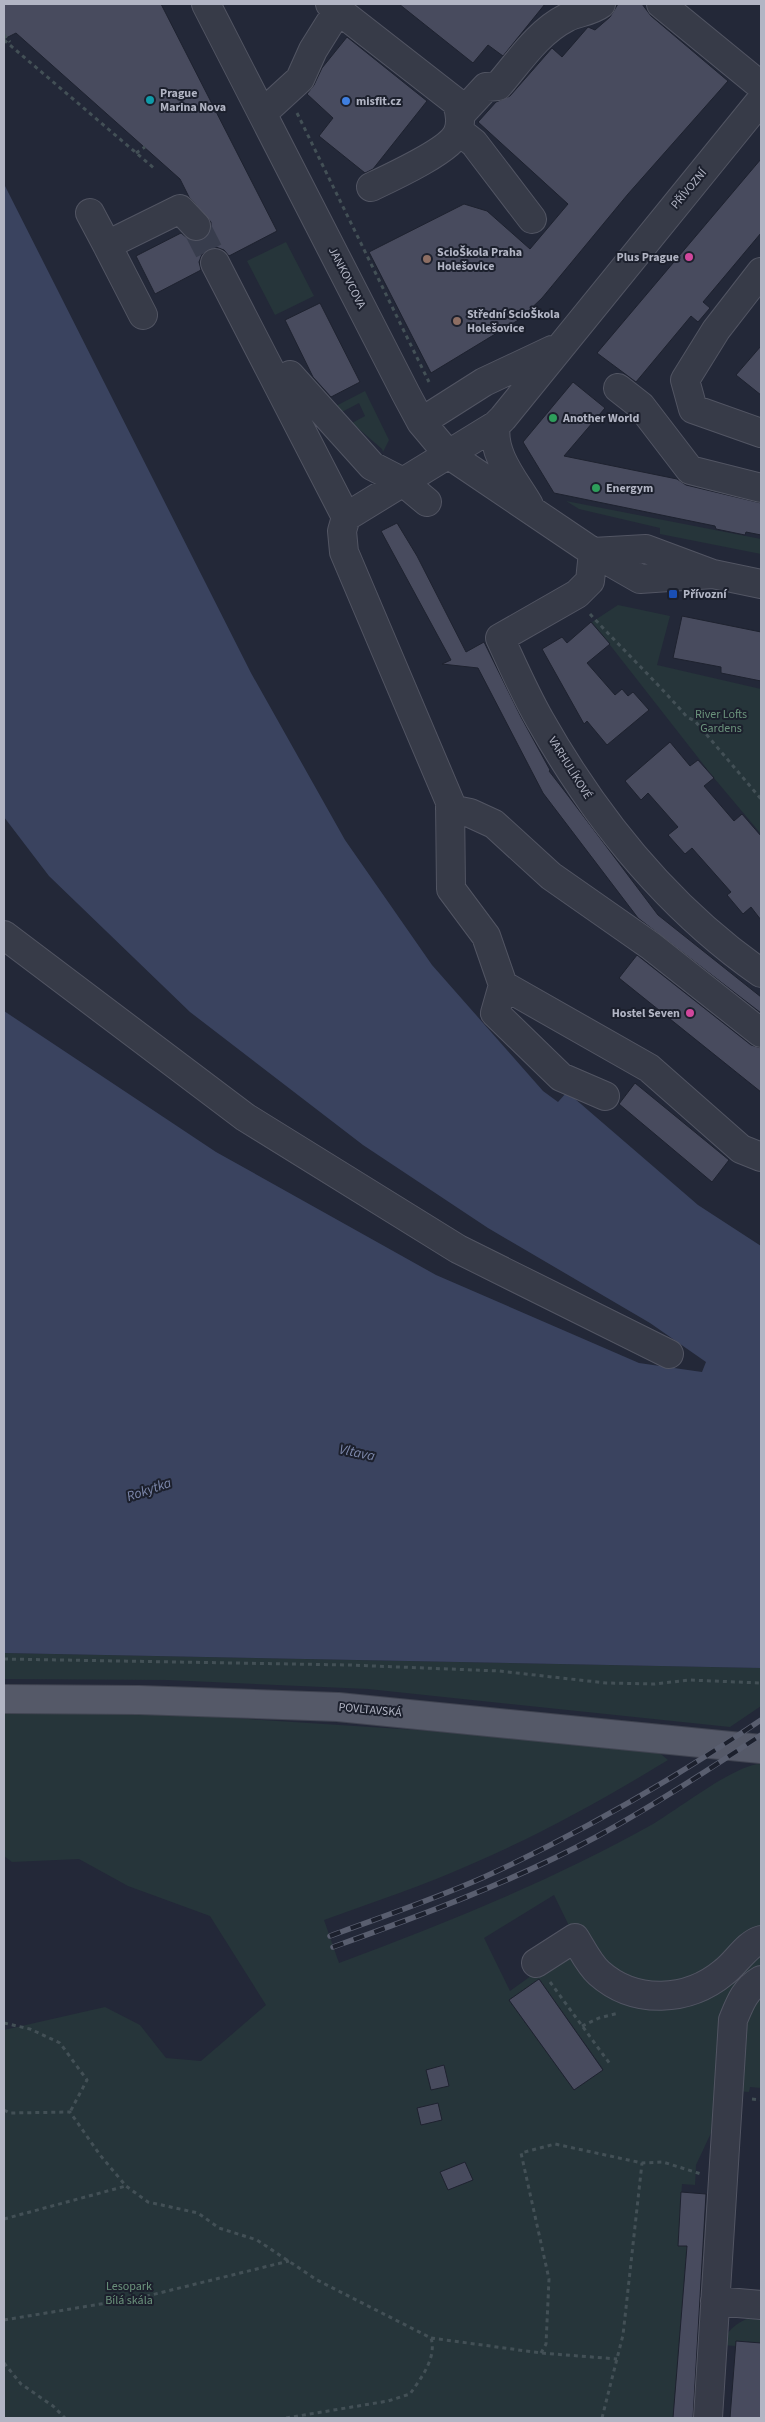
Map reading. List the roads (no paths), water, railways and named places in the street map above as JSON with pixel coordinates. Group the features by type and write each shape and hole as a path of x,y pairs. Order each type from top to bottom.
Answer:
{"main road":[{"name":"POVLTAVSKÁ","path":"4,1699 139,1700 338,1707 748,1748 761,1756"}],"street":[{"name":"JANKOVCOVA","path":"206,4 273,104 421,422 448,454 593,552 640,579 713,574 761,584"},
{"path":"370,188 423,160 453,140 460,123 486,87 498,86 546,30 566,17 582,14 601,4"},
{"path":"662,4 761,86"},
{"path":"273,104 300,79 334,7 456,102 460,123 532,219"},
{"name":"PŘÍVOZNÍ","path":"448,454 496,424 558,347 756,119"},
{"path":"107,245 180,209 196,226"},
{"path":"90,212 143,315"},
{"path":"215,263 346,517"},
{"path":"761,272 716,330 685,380 693,409 761,433"},
{"name":"PŘÍVOZNÍ","path":"421,422 484,382 558,347"},
{"path":"290,375 372,466 403,482 427,502"},
{"path":"618,388 641,406 690,470 761,488"},
{"name":"JANKOVCOVA","path":"496,424 494,436 501,458 534,513"},
{"path":"448,454 346,517 342,531 344,552 450,802 451,889 486,936 503,986 495,1013 561,1077 604,1096"},
{"name":"VARHULÍKOVÉ","path":"593,552 590,581 577,594 500,638 540,720 594,807 648,873 692,917 761,973"},
{"path":"450,810 470,813 494,824 551,876 651,946 761,1033"},
{"path":"4,935 253,1122 458,1249 670,1354"},
{"path":"503,986 649,1068 741,1149 761,1157"},
{"path":"541,1969 575,1938 598,1972 623,1989 648,1996 680,1995 704,1985 724,1973 761,1940"},
{"path":"708,2418 734,2020 742,1997 753,1984 761,1980"},
{"path":"715,2301 761,2305"}],"water":[{"path":"4,184 251,673 345,840 432,965 543,1091 558,1102 567,1092 698,1205 761,1246 761,1668 4,1653 4,1011 216,1152 436,1275 639,1363 702,1372 706,1362 650,1323 488,1228 363,1145 190,1012 49,876 4,817"}],"tunnel":[{"path":"196,226 215,263"}],"railway":[{"path":"330,1936 463,1886 554,1843 659,1785 761,1720"},
{"path":"333,1947 400,1923 532,1869 596,1837 659,1801 761,1735"}],"place":[{"name":"Prague Marina Nova","path":"150,100"},
{"name":"misfit.cz","path":"346,101"},
{"name":"Plus Prague","path":"689,257"},
{"name":"ScioŠkola Praha Holešovice","path":"427,259"},
{"name":"Střední ScioŠkola Holešovice","path":"457,321"},
{"name":"Another World","path":"553,418"},
{"name":"Energym","path":"596,488"},
{"name":"Přívozní","path":"673,594"},
{"name":"Hostel Seven","path":"690,1013"}],"park label":[{"name":"River Lofts Gardens","path":"721,721"},
{"name":"Lesopark Bílá skála","path":"129,2293"}],"water label":[{"name":"Vltava","path":"357,1453"},
{"name":"Rokytka","path":"149,1490"}]}
